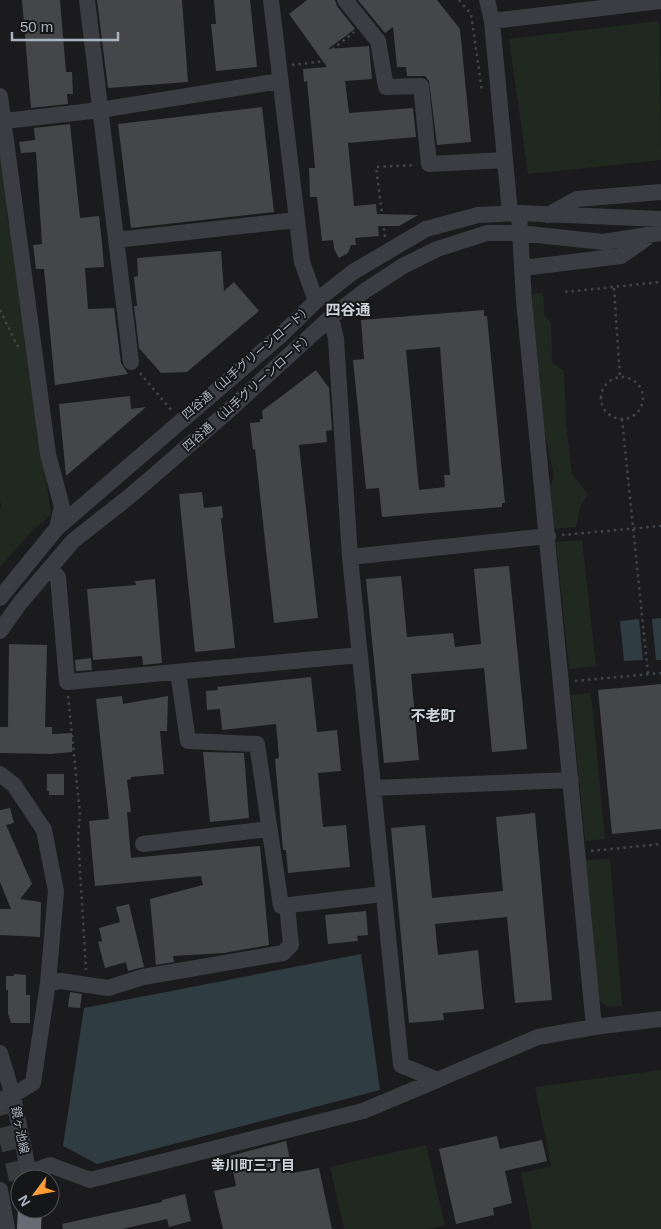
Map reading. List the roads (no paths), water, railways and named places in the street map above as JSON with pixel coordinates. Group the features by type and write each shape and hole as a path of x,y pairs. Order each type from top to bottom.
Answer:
{"street":[{"path":"87,0 131,362"},
{"path":"271,0 302,262 316,301"},
{"path":"345,0 378,41 386,87 421,86 429,164 505,160"},
{"path":"486,1 492,21 505,160 519,233 594,1027"},
{"path":"492,21 661,1"},
{"path":"5,121 100,110 279,74"},
{"path":"0,96 5,121 48,454 62,507 57,528"},
{"path":"548,215 577,199 661,192"},
{"name":"四谷通（山手グリーンロード）","path":"0,598 57,528 280,336 316,301 353,272 426,229 472,215 514,213 548,215 659,228"},
{"path":"116,240 297,220"},
{"path":"522,268 621,256 659,228"},
{"name":"四谷通 （山手グリーンロード）","path":"0,631 73,541 130,496 225,414 331,317 395,270 437,249 487,233 519,233 603,242 659,228"},
{"path":"331,317 336,339 350,557 401,1065 437,1080"},
{"path":"350,557 548,536"},
{"path":"50,568 58,577 67,682 360,655"},
{"path":"178,672 188,741 257,744 281,906 383,894"},
{"path":"0,774 14,785 44,830 56,891 48,983 33,1083 7,1099"},
{"path":"373,788 571,780"},
{"path":"143,844 269,829"},
{"path":"48,983 61,981 108,988 143,977 283,954 291,945 287,905"},
{"path":"42,1169 50,1165 90,1180 363,1111 538,1037 594,1027 661,1019"},
{"name":"鏡ヶ池線","path":"0,1053 7,1099 27,1169"},
{"path":"0,1190 7,1229"}],"tunnel":[{"path":"0,1091 19,1169"}],"district":[{"name":"四谷通","path":"348,310"},
{"name":"不老町","path":"433,716"},
{"name":"幸川町三丁目","path":"253,1165"}]}
